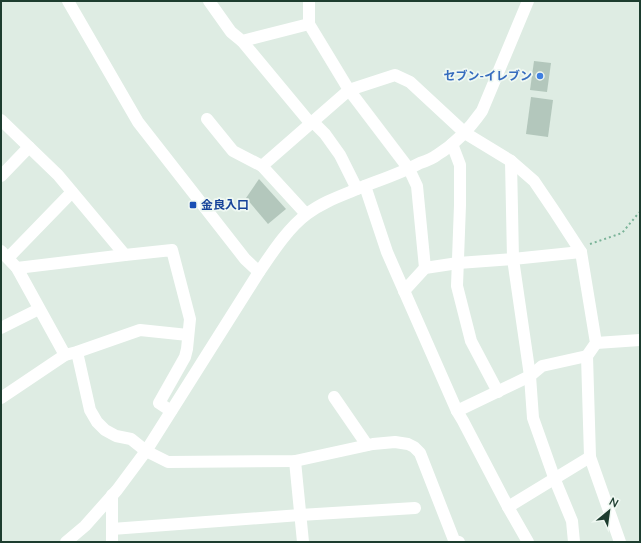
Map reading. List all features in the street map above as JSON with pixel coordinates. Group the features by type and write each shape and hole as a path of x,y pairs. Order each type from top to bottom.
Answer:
{"street":[{"path":"68,1 138,122 245,259 259,272"},
{"path":"209,1 231,32 242,41 312,122 325,134 361,187 387,252 457,411 528,542"},
{"path":"309,1 308,24 349,90 409,169 417,186 425,268"},
{"path":"66,542 85,526 112,495 146,451 259,272 276,247 296,223 306,214 325,202 409,169 436,156 452,144 473,123 482,111 528,1"},
{"path":"242,41 308,24"},
{"path":"262,166 349,90 394,75 410,82 465,132 511,161 534,181 580,250 596,343 587,356 590,457 620,542"},
{"path":"207,119 233,151 262,166 306,214"},
{"path":"1,120 58,175 125,255"},
{"path":"452,144 460,165 457,286 472,341 498,392"},
{"path":"1,176 29,147"},
{"path":"511,161 513,259 530,376 533,418 555,480 572,521 574,542"},
{"path":"65,355 17,268 4,255 72,192"},
{"path":"17,268 172,250 190,319 185,357 159,403 171,412"},
{"path":"404,291 425,268 458,263 513,259 580,250"},
{"path":"1,328 39,309"},
{"path":"1,398 65,355 140,330 188,335"},
{"path":"596,343 640,340"},
{"path":"77,352 90,410 97,422 105,430 116,436 131,439 146,451 168,462 295,461 367,445 395,442 408,444 420,453 455,541"},
{"path":"457,411 530,376 542,366 587,356"},
{"path":"334,397 367,445"},
{"path":"508,507 555,480 590,457"},
{"path":"295,461 303,542"},
{"path":"112,495 112,542"},
{"path":"112,529 415,508"}],"path":[{"path":"580,250 622,233 640,212"}],"building":[{"name":"セブン-イレブン","path":"534,61 551,63 547,92 530,90"},
{"path":"531,97 553,100 548,137 526,134"},
{"path":"259,179 286,209 268,224 246,198"}],"place":[{"name":"セブン-イレブン","path":"540,76"},
{"name":"金良入口","path":"193,205"}]}
